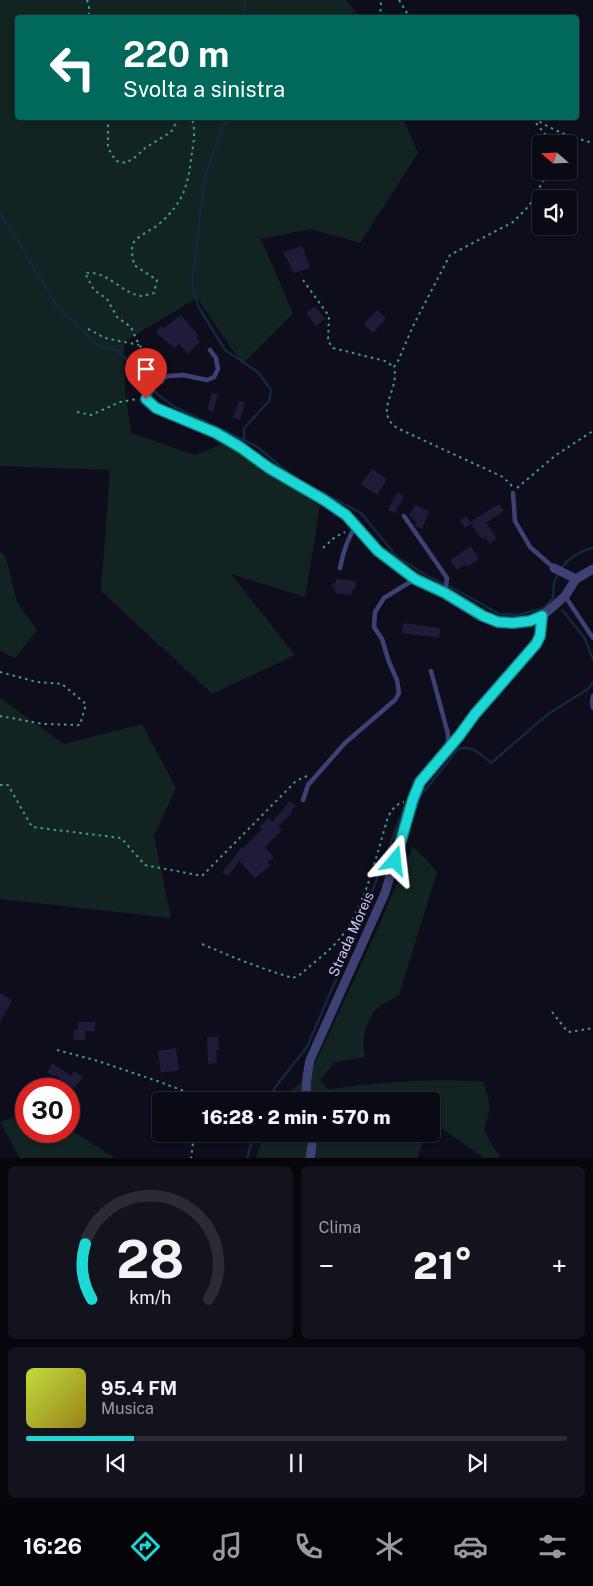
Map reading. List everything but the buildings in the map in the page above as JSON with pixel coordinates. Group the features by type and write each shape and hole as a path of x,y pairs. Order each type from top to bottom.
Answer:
{"street":[{"path":"160,380 151,386 146,399 156,408 216,433 240,447 269,468 346,515 378,551 415,579 446,587 483,616 498,622 513,623 530,621 542,616 565,596 576,580 593,570"},
{"path":"554,568 576,580"},
{"name":"Strada Moreis","path":"306,1092 310,1060 385,893 413,799 420,782 475,714 536,644 540,636 542,616"},
{"path":"310,1158 312,1142"}],"lane":[{"path":"160,380 168,376 183,375 207,380 214,377 218,369 216,358 210,350"},
{"path":"513,493 515,521 530,547 554,568"},
{"path":"404,516 447,578 446,587"},
{"path":"340,568 348,538 356,526"},
{"path":"303,800 308,785 345,743 395,700 399,693 397,680 382,639 374,628 375,612 384,598 415,579"},
{"path":"565,596 593,638"},
{"path":"431,671 448,734 447,749"},
{"path":"593,696 593,708"}],"path":[{"path":"86,0 89,6 89,15"},
{"path":"380,15 381,0"},
{"path":"399,0 408,15"},
{"path":"108,120 108,148 116,161 126,163 137,156 144,148 171,132 177,120"},
{"path":"160,380 161,370 153,358 139,345 131,327 117,317 107,299 94,290 85,273 92,272 142,296 154,293 158,280 134,265 132,250 134,242 159,224 181,200 189,177 193,147 192,120"},
{"path":"535,120 546,135"},
{"path":"536,120 561,134 593,143"},
{"path":"513,493 512,486 503,477 397,428 389,422 385,413 396,377 394,367 450,255 513,222 529,206 544,180"},
{"path":"303,280 329,316 328,342 333,348 384,362 394,367"},
{"path":"88,329 105,338 139,345"},
{"path":"77,412 91,415 120,402 146,399"},
{"path":"513,493 520,484 556,455 593,431"},
{"path":"323,548 336,537 356,526"},
{"path":"0,672 36,682 62,684 86,704 80,725 43,724 0,716"},
{"path":"0,785 8,785 32,828 121,838 145,865 202,876 296,781 323,768"},
{"path":"202,944 239,960 293,978 301,974 342,937 354,917 365,889 392,808 413,799"},
{"path":"552,1012 567,1031 593,1028"},
{"path":"57,1050 98,1061 187,1092"},
{"path":"191,1158 193,1142"}],"green space":[{"path":"0,0 346,0 358,15 15,15 15,120 404,120 418,153 360,243 310,229 261,239 293,313 242,364 197,298 124,342 125,391 131,433 195,455 225,443 320,506 305,597 231,574 295,655 212,694 101,591 110,470 0,466"},
{"path":"0,551 6,557 17,602 37,630 15,658 0,651"},
{"path":"0,698 64,744 142,724 176,788 154,836 171,918 0,899"},
{"path":"413,846 437,872 399,995 379,1007 370,1018 364,1037 365,1057 335,1062 320,1080 327,1089 424,1080 483,1082 488,1095 489,1106 484,1129 491,1144 500,1156 498,1158 484,1158 440,1127 440,1092 288,1092 298,1085 312,1070 376,932"},
{"path":"15,1117 15,1143 80,1143 80,1136 115,1158 20,1158 0,1122"},
{"path":"261,1142 423,1142 417,1158 256,1158"}],"water":[{"path":"143,361 148,362 154,368 154,378 148,384 143,385 138,384 132,378 131,373 132,368 138,362"}],"waterway":[{"path":"244,15 245,0"},
{"path":"225,120 205,176 192,283 198,306 225,350 258,372 271,390 269,401 244,428 244,440"},
{"path":"0,212 56,305 97,345 118,351 134,367"},
{"path":"153,388 157,394 173,406 256,446 295,478 361,513 397,557 426,575 499,614 518,615 544,608 553,598 554,582 559,573"},
{"path":"562,568 575,555 593,548"},
{"path":"562,610 584,637 593,659"},
{"path":"416,804 458,749 472,749 491,763 548,714 588,689 593,682"},
{"path":"273,1092 307,1047 360,924 405,805"},
{"path":"247,1158 252,1142"}],"route":[{"path":"146,399 156,408 216,433 240,447 269,468 324,500 346,515 378,551 415,579 445,593 483,616 498,622 530,621 542,616 540,636 536,644 475,714 420,782 413,799 395,861"}]}
